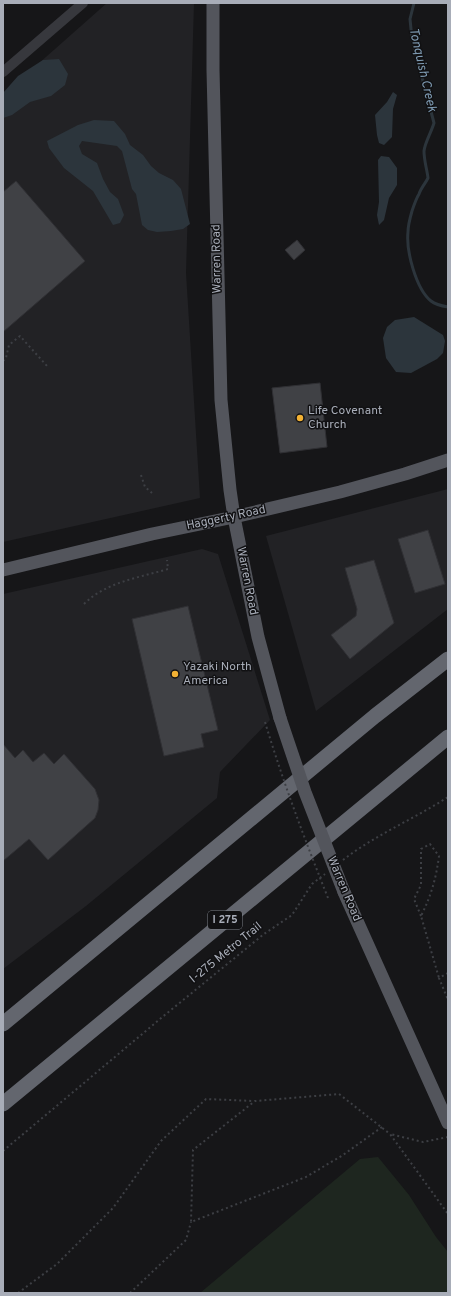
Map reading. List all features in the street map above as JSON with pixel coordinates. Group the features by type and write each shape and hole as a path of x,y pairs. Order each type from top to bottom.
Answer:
{"highway":[{"path":"3,1024 363,726 448,658"},
{"name":"I 275","path":"3,1104 448,736"}],"main road":[{"name":"Warren Road","path":"214,3 213,70 220,383 234,517 258,637 280,718 305,792 344,892 448,1123"},
{"name":"Haggerty Road","path":"3,570 152,534 234,517 376,483 448,460"}],"street":[{"path":"3,72 83,3"}],"path":[{"path":"3,360 6,358 9,345 20,336 47,366"},
{"path":"141,475 145,487 152,493"},
{"path":"84,604 108,586 168,569 167,560"},
{"path":"265,722 275,756 328,898"},
{"path":"343,860 356,850 448,797"},
{"path":"421,916 430,897 439,856 430,844 421,850 421,885 414,900 421,916 439,978 448,1000"},
{"name":"I-275 Metro Trail","path":"3,1151 264,934 292,915 312,884 331,870"},
{"path":"439,978 448,973"},
{"path":"18,1293 57,1264 113,1208 161,1141 206,1099 255,1101 339,1094 390,1134 448,1214"},
{"path":"130,1293 186,1240 191,1222 193,1150 255,1101"},
{"path":"191,1222 306,1177 343,1155 382,1127"},
{"path":"390,1134 423,1142 448,1137"}],"shaded area":[{"path":"107,3 194,3 186,273 200,498 3,542 3,95"},
{"path":"59,59 68,74 65,85 51,96 30,102 12,115 3,118 3,93 18,76 43,60"},
{"path":"393,92 397,95 393,109 392,137 384,145 379,143 375,115 387,102"},
{"path":"94,120 114,121 125,134 130,145 143,155 151,166 159,173 173,180 181,189 190,224 183,229 171,231 157,232 148,230 142,225 136,194 132,189 122,151 117,146 82,141 79,146 82,154 97,163 110,192 118,199 124,215 120,223 113,225 93,191 64,168 49,148 47,141 78,125"},
{"path":"381,156 389,157 397,168 397,185 389,198 384,220 379,225 377,215 379,202 378,160"},
{"path":"414,317 443,335 445,341 443,353 437,359 411,373 396,372 386,358 383,338 387,327 395,320"},
{"path":"448,489 448,609 316,711 266,536"},
{"path":"202,549 218,554 270,720 220,772 217,798 86,906 3,969 3,594"},
{"path":"378,1157 409,1195 436,1237 448,1252 448,1293 200,1293 360,1159"}],"building":[{"path":"16,181 85,261 3,332 3,192"},
{"path":"297,240 305,250 294,260 285,250"},
{"name":"Life Covenant Church","path":"320,383 327,447 280,453 272,388"},
{"path":"428,530 445,584 415,593 398,539"},
{"path":"374,560 394,623 350,659 331,635 356,616 357,609 345,568"},
{"name":"Yazaki North America","path":"188,606 218,730 201,734 204,747 164,756 132,619"},
{"path":"3,744 15,758 23,750 33,762 44,753 54,764 64,754 95,789 99,800 95,818 48,860 29,839 3,861"}],"waterway":[{"name":"Tonquish Creek","path":"414,3 410,19 412,39 434,123 424,151 428,178 417,198 408,229 410,259 417,279 426,295 431,301 441,306 448,307"}],"place":[{"name":"Life Covenant Church","path":"300,418"},
{"name":"Yazaki North America","path":"175,674"}]}
